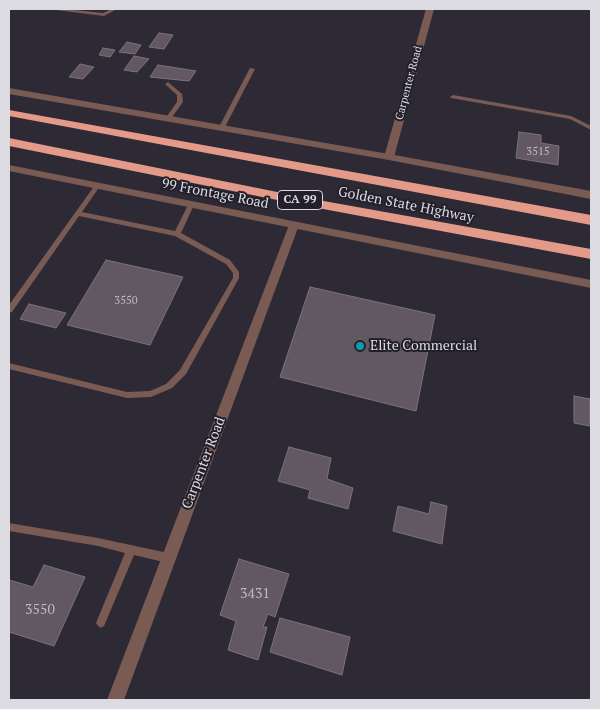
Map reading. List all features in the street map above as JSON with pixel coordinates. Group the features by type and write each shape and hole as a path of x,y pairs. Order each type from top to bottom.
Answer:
{"highway":[{"name":"Golden State Highway","path":"9,113 591,220"},
{"name":"Golden State Highway","path":"9,142 307,202 591,254"}],"street":[{"name":"Carpenter Road","path":"389,156 430,9"},
{"path":"9,91 168,120 389,156 591,195"},
{"name":"99 Frontage Road","path":"9,168 591,284"},
{"name":"Carpenter Road","path":"115,700 294,225"}],"lane":[{"path":"56,9 104,15 115,9"},
{"path":"222,129 252,69"},
{"path":"168,84 180,95 180,102 168,120"},
{"path":"453,97 571,118 591,128"},
{"path":"9,310 97,186"},
{"path":"177,234 191,205"},
{"path":"9,366 127,395 151,394 169,386 184,372 236,278 236,272 228,262 177,234 78,213"},
{"path":"9,527 98,542 168,558"},
{"path":"101,623 131,550"}],"building":[{"path":"159,33 173,35 164,49 149,47"},
{"path":"127,42 141,45 135,54 119,52"},
{"path":"103,48 115,50 110,57 99,55"},
{"path":"134,56 149,59 137,72 124,70"},
{"path":"80,64 94,67 83,79 69,77"},
{"path":"158,65 196,71 189,81 150,77"},
{"path":"519,132 541,135 541,143 559,146 558,165 516,158"},
{"path":"106,260 183,277 150,345 67,325"},
{"name":"Elite Commercial","path":"310,287 435,315 416,411 280,377"},
{"path":"29,304 66,313 56,328 20,319"},
{"path":"574,396 590,399 590,426 574,423"},
{"path":"289,447 331,458 327,479 353,488 348,509 308,498 310,490 278,481"},
{"path":"431,502 447,506 442,544 393,531 398,506 429,514"},
{"path":"239,559 289,574 275,617 268,614 263,627 267,627 258,660 228,650 236,621 220,615"},
{"path":"44,565 85,577 54,646 9,632 9,580 33,587"},
{"path":"280,618 350,637 342,675 270,652"}],"place":[{"name":"Elite Commercial","path":"360,346"}]}
